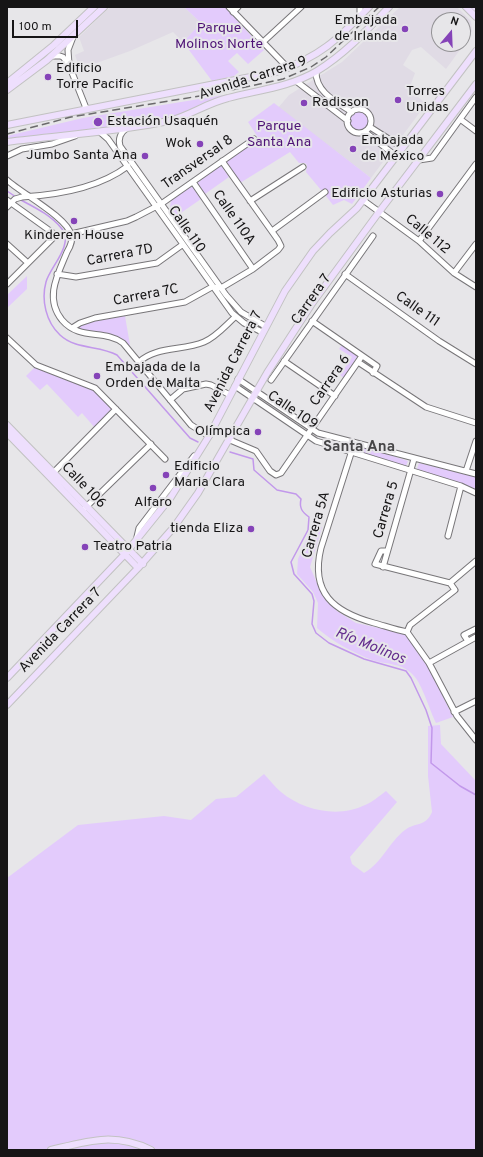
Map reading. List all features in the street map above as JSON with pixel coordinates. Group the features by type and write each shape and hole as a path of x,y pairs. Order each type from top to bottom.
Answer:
{"main road":[{"path":"7,82 54,46 94,7"},
{"path":"7,90 48,58 104,7"},
{"name":"Avenida Carrera 9","path":"7,125 86,108 270,74 311,58 327,48 369,7"},
{"name":"Avenida Carrera 9","path":"7,142 100,132 174,119 219,100 268,90 296,81 316,72 353,43 389,7"},
{"path":"466,7 476,17"},
{"path":"7,82 80,20"},
{"name":"Avenida Carrera 7","path":"7,678 127,552 171,497 202,449 263,329 285,291 314,251 363,200 476,51"},
{"name":"Avenida Carrera 7","path":"7,705 140,566 190,506 230,440 253,398 311,305 476,84"},
{"name":"Calle 106","path":"7,425 53,472 85,509"},
{"name":"Calle 106","path":"7,433 85,509 140,566"},
{"path":"51,1150 91,1141 114,1139 132,1142 151,1150"}],"street":[{"path":"228,7 288,68"},
{"path":"233,12 238,7"},
{"path":"262,43 301,7"},
{"path":"360,7 360,16"},
{"path":"69,65 68,50 76,33"},
{"path":"48,58 56,55 63,57 69,65 86,108"},
{"path":"316,72 318,83 325,94 352,112 362,110 368,113 371,120 370,127 365,132 354,132 349,127 348,121 352,112"},
{"path":"296,81 348,121"},
{"path":"419,160 432,158 476,97"},
{"path":"460,119 476,131"},
{"path":"370,127 402,148"},
{"name":"Calle 110","path":"128,128 120,133 119,142 132,162 221,288 241,312 263,329"},
{"name":"Calle 110","path":"100,132 108,139 126,167 235,317 263,329"},
{"path":"365,132 396,156"},
{"path":"7,156 22,149 52,144 80,134"},
{"name":"Transversal 8","path":"71,234 127,221 161,204 254,139"},
{"path":"212,287 221,288 253,269 281,246 222,161"},
{"path":"7,207 11,200 25,196 47,194 98,184 116,174 132,162"},
{"path":"419,241 476,164"},
{"path":"250,202 303,167"},
{"path":"7,180 25,196 45,207 63,222 71,234 71,244 54,284 54,304 62,320 72,328 89,336 104,336 118,340 139,362 193,428 209,436"},
{"name":"Calle 110A","path":"193,182 253,269"},
{"path":"272,231 325,192"},
{"path":"45,207 44,202 47,194"},
{"path":"7,284 54,237 53,233 11,200"},
{"name":"Calle 112","path":"363,200 419,241 454,273 476,287"},
{"name":"Carrera 7","path":"271,380 373,236"},
{"path":"7,244 28,263"},
{"path":"454,273 476,244"},
{"name":"Carrera 7D","path":"58,274 73,277 157,263 182,245"},
{"name":"Calle 111","path":"345,274 439,341 476,364"},
{"name":"Carrera 7C","path":"72,328 80,323 95,318 185,302 212,287"},
{"path":"139,362 148,355 202,343 212,339 235,317"},
{"path":"312,321 377,366 373,373"},
{"path":"7,338 36,365 87,383 95,388 165,459"},
{"name":"Carrera 6","path":"230,440 256,451 270,471 276,475 281,473 362,356"},
{"path":"284,361 335,396"},
{"path":"358,362 426,407 476,423"},
{"name":"Calle 109","path":"238,379 312,430 354,444 476,474"},
{"path":"170,400 182,389 206,384 230,395"},
{"name":"Calle 109","path":"235,386 316,441 461,486 476,493"},
{"path":"53,472 116,409"},
{"path":"466,471 476,441"},
{"path":"85,509 151,444"},
{"name":"Carrera 5A","path":"354,444 318,561 318,570 322,586 327,596 338,609 359,619 407,632"},
{"name":"Carrera 5","path":"383,567 414,459"},
{"path":"448,536 461,486"},
{"path":"387,551 381,551 375,564 450,583 455,590 410,625 407,632 429,663 454,712 476,740"},
{"path":"450,583 476,561"},
{"path":"468,641 464,635 476,629"},
{"path":"429,663 476,637"},
{"path":"454,712 476,701"}],"shaded area":[{"path":"110,7 184,7 201,23 183,42 173,32 130,51 80,69 75,55 84,51 79,37"},
{"path":"400,7 457,7 462,12 431,12 431,52 458,52 446,69 421,47 412,50 403,65 415,73 409,89 426,104 371,178 278,108 289,95 342,62"}],"green space":[{"name":"Parque Molinos Norte","path":"184,7 225,7 264,50 248,64 237,53 228,61 239,72 234,76 212,81 183,42 201,23"},
{"path":"224,95 173,117 119,127 7,139 7,136 83,118"},
{"name":"Parque Santa Ana","path":"274,103 371,178 352,204 344,200 333,205 326,196 328,192 327,190 321,190 306,172 307,165 305,163 299,163 290,152 240,183 226,162 259,139 248,122"},
{"path":"359,112 363,113 367,117 367,125 363,129 359,130 355,129 351,125 350,121 351,117 355,113"},
{"path":"221,165 229,177 205,194 197,183"},
{"path":"192,186 201,199 175,217 170,208 171,200"},
{"path":"27,276 27,289 7,308 7,295"},
{"path":"125,316 130,345 127,345 119,339 76,330 85,323"},
{"path":"342,345 358,355 344,378 340,375 352,357 339,349"},
{"path":"35,367 91,388 112,409 95,428 82,413 78,417 47,384 40,390 26,376"},
{"path":"358,445 408,461 406,466 356,451"},
{"path":"419,463 476,477 476,490 417,469"},
{"path":"322,527 310,567 320,590 337,611 356,623 407,634 428,666 453,717 436,723 420,685 409,671 399,666 372,660 357,654 336,642 317,628 318,603 313,592 297,574 298,559 311,529"},
{"path":"440,725 441,744 476,781 476,1150 7,1150 7,878 78,825 164,816 191,820 216,799 236,797 264,774 290,799 311,808 333,812 355,809 371,802 386,791 397,802 350,857 352,864 364,873 376,864 399,835 405,830 427,820 430,817 432,812 428,776 428,726"}],"waterway":[{"name":"Río Molinos","path":"7,191 16,197"},
{"name":"Río Molinos","path":"19,199 53,220 58,224 65,235 63,249 48,276 44,296 48,317 55,330 66,340 73,343 117,355 190,438 198,442"},
{"name":"Río Molinos","path":"230,452 253,459 254,470 277,490 296,494 301,499 300,505 302,510 309,517 308,530 291,562 294,574 312,594 314,601 312,624 316,633 329,643 364,659 406,671 411,678 426,710 432,728 431,763 460,786 476,795"}],"railway":[{"path":"7,134 71,117 218,93 283,79 311,67 326,57 379,7"}],"place":[{"name":"Embajada de Irlanda","path":"405,29"},
{"name":"Edificio Torre Pacific","path":"48,77"},
{"name":"Torres Unidas","path":"398,100"},
{"name":"Radisson","path":"304,103"},
{"name":"Estación Usaquén","path":"98,122"},
{"name":"Wok","path":"200,144"},
{"name":"Embajada de México","path":"353,149"},
{"name":"Jumbo Santa Ana","path":"145,156"},
{"name":"Edificio Asturias","path":"440,194"},
{"name":"Kinderen House","path":"74,221"},
{"name":"Embajada de la Orden de Malta","path":"97,376"},
{"name":"Olímpica","path":"258,432"},
{"name":"Edificio Maria Clara","path":"166,475"},
{"name":"Alfaro","path":"153,488"},
{"name":"tienda Eliza","path":"251,529"},
{"name":"Teatro Patria","path":"85,547"}],"district":[{"name":"Santa Ana","path":"359,448"}]}
